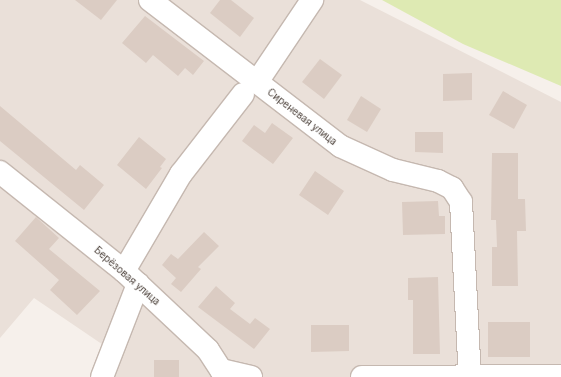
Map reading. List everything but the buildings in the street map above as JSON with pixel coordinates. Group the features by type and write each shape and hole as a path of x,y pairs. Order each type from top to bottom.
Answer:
{"street":[{"name":"Сиреневая улица","path":"150,0 250,88 340,146 393,170 438,181 452,188 461,202 470,376"},
{"path":"102,377 131,278 181,174 250,88 312,0"},
{"name":"Берёзовая улица","path":"0,172 131,278 208,350 219,373 251,377"},
{"path":"362,377 561,376"}],"shaded area":[{"path":"0,0 360,0 561,102 561,377 111,377 118,355 34,298 0,338"}],"green space":[{"path":"382,0 561,0 561,86 463,44"}]}
